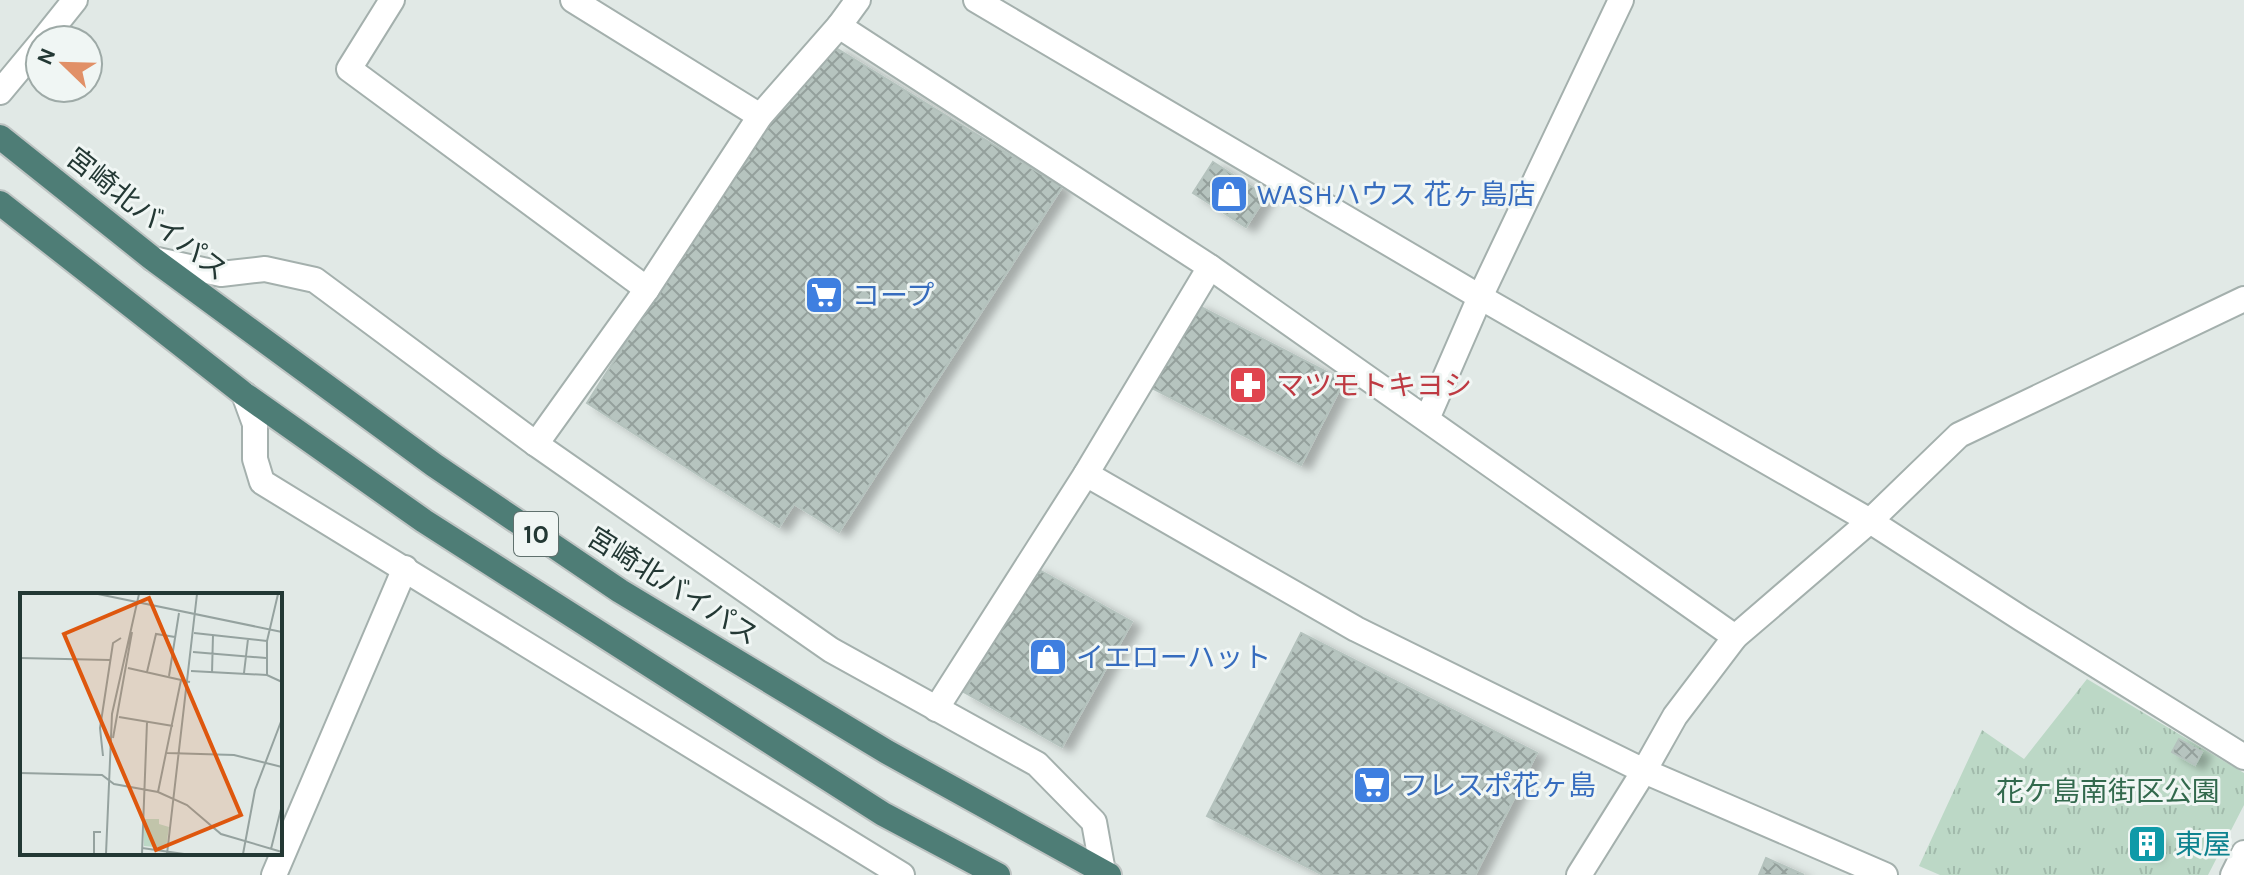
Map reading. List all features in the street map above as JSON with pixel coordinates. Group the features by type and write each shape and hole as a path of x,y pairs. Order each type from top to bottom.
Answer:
{"highway":[{"name":"宮崎北バイパス","path":"0,137 153,259 434,465 620,591 887,752 1106,873"},
{"name":"10","path":"0,203 244,394 424,521 883,814 998,875"}],"street":[{"path":"56,24 75,0"},
{"path":"392,0 349,69 647,289"},
{"path":"573,0 760,116"},
{"path":"536,444 647,289 760,116 858,0"},
{"path":"976,0 1480,297 1870,521 2244,757"},
{"path":"1427,419 1480,297 1621,0"},
{"path":"839,26 1210,267 1735,637"},
{"path":"0,92 24,63"},
{"path":"153,259 221,274 265,269 315,280 536,444 831,650 1037,764 1094,822 1106,873"},
{"path":"936,709 1086,474 1210,267"},
{"path":"1579,875 1675,716 1735,637 1870,521 1959,435 2244,299"},
{"path":"244,394 255,424 255,459 262,482 902,875"},
{"path":"1086,474 1356,629 1644,771 1885,875"},
{"path":"274,875 405,568"},
{"path":"2233,875 2244,853"}],"green space":[{"name":"花ケ島南街区公園","path":"2087,679 2244,773 2244,805 2208,875 1940,875 1919,866 1982,730 2024,759"}],"building":[{"name":"コープ","path":"836,48 1062,187 839,532 794,504 779,527 587,403 761,133"},
{"name":"WASHハウス 花ヶ島店","path":"1213,162 1266,196 1246,227 1193,193"},
{"name":"マツモトキヨシ","path":"1195,304 1344,381 1301,465 1152,388"},
{"name":"イエローハット","path":"1034,567 1132,622 1062,747 964,692"},
{"name":"フレスポ花ヶ島","path":"1301,633 1537,753 1475,875 1323,875 1207,816"},
{"path":"2179,739 2202,752 2195,765 2172,752"},
{"name":"東屋","path":"2144,832 2159,839 2151,856 2136,849"},
{"path":"1766,858 1804,875 1759,875"}],"place":[{"name":"WASHハウス 花ヶ島店","path":"1229,194"},
{"name":"コープ","path":"824,295"},
{"name":"マツモトキヨシ","path":"1248,385"},
{"name":"イエローハット","path":"1048,657"},
{"name":"フレスポ花ヶ島","path":"1372,785"},
{"name":"東屋","path":"2147,844"}]}
